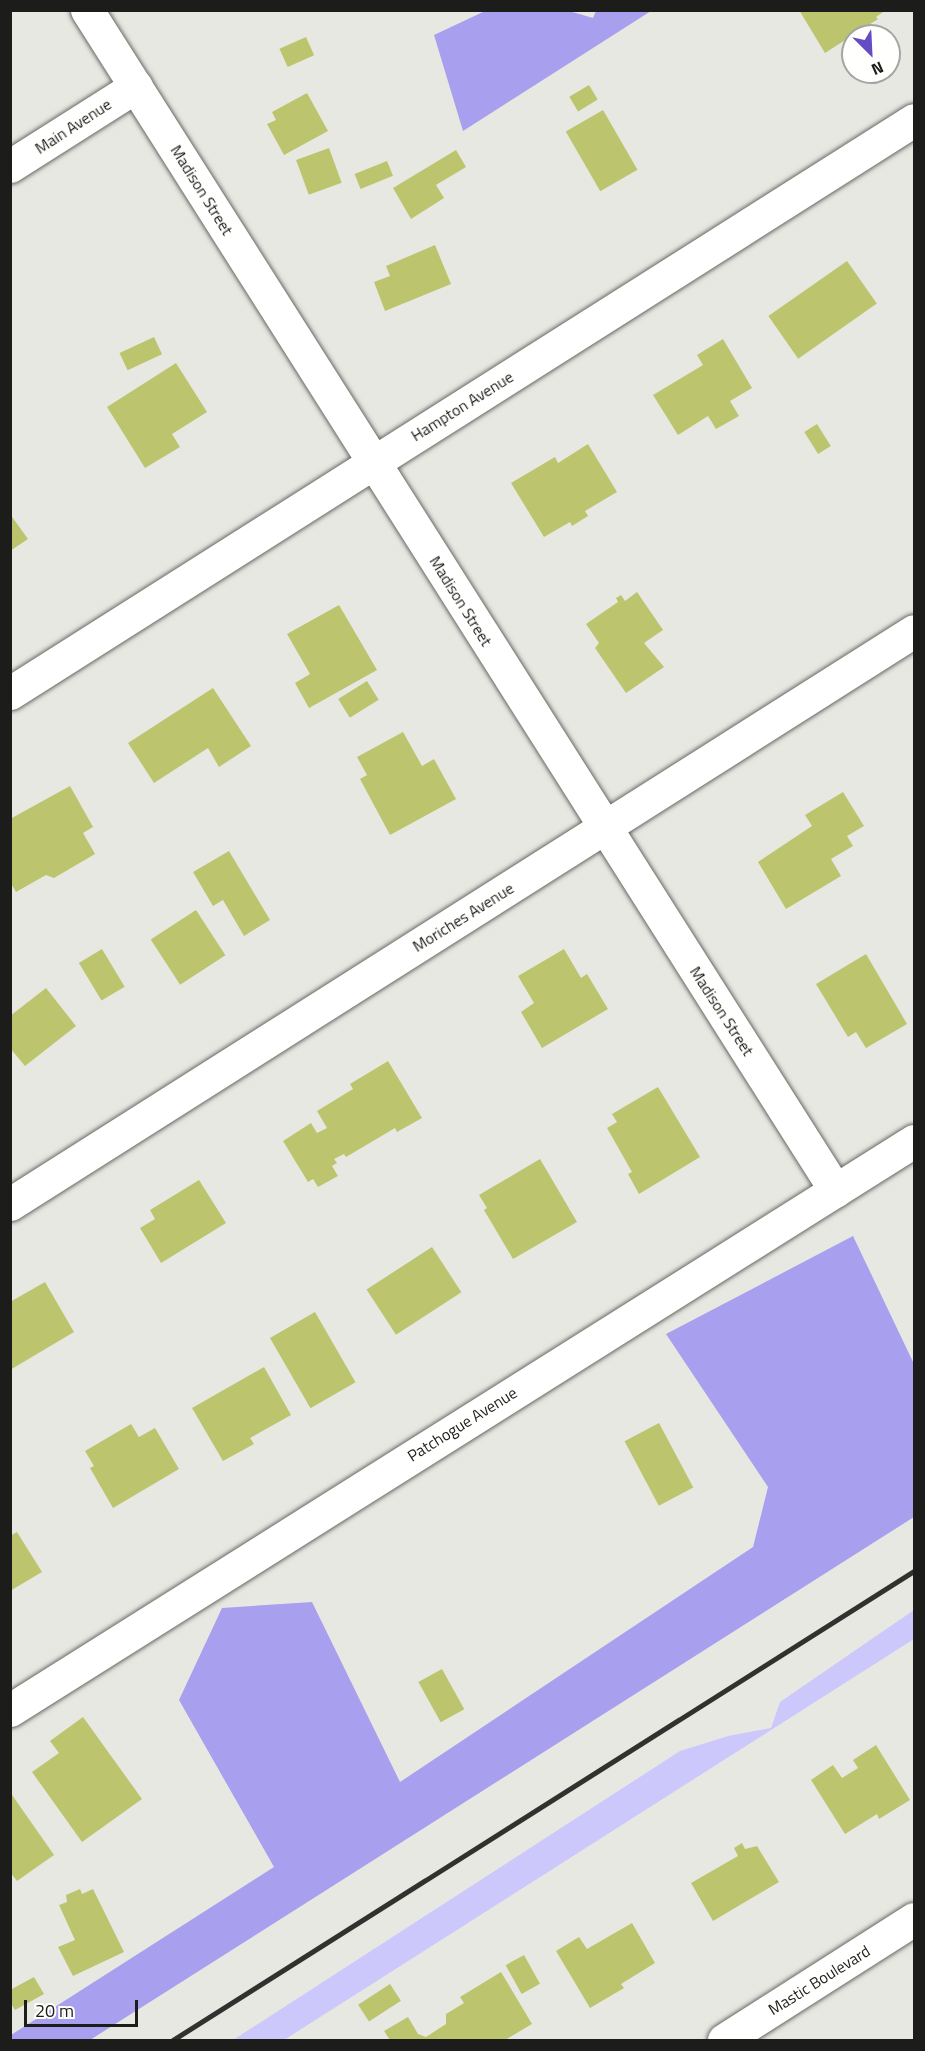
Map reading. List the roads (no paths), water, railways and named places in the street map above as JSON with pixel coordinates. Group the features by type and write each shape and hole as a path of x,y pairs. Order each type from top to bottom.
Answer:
{"street":[{"name":"Madison Street","path":"87,10 836,1191"},
{"name":"Main Avenue","path":"10,166 136,86"},
{"name":"Hampton Avenue","path":"10,693 915,120"},
{"name":"Moriches Avenue","path":"10,1203 915,631"},
{"name":"Patchogue Avenue","path":"10,1710 915,1141"},
{"name":"Mastic Boulevard","path":"724,2040 915,1919"}],"railway":[{"path":"173,2040 914,1571"}]}
